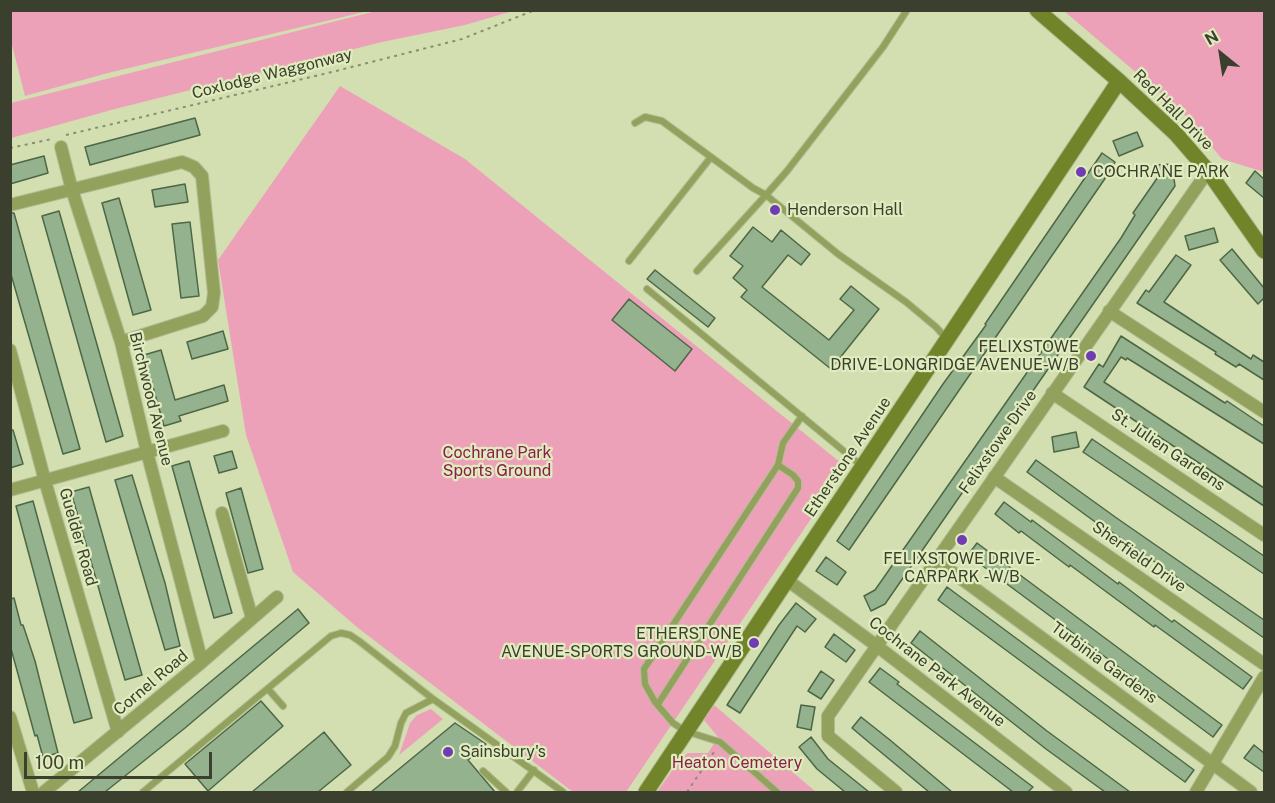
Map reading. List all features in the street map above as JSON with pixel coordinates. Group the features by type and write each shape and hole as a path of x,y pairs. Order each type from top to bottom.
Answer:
{"street":[{"name":"Red Hall Drive","path":"1037,10 1176,134 1208,171 1263,245"},
{"name":"Etherstone Avenue","path":"646,792 1119,81"},
{"name":"Birchwood Avenue","path":"61,147 72,190 121,342 147,453 202,662"},
{"path":"10,206 182,162 194,167 202,176 214,293 212,307 204,316 121,342"},
{"name":"Felixstowe Drive","path":"896,792 828,736 828,716 1208,171"},
{"path":"1109,311 1264,412"},
{"name":"Guelder Road","path":"10,350 45,481 118,732"},
{"name":"St. Julien Gardens","path":"1052,393 1264,535"},
{"path":"10,490 223,431"},
{"name":"Sherfield Drive","path":"994,477 1264,664"},
{"path":"222,513 252,618"},
{"name":"Turbinia Gardens","path":"936,560 1251,792"},
{"name":"Cochrane Park Avenue","path":"787,580 877,646 1066,792"},
{"name":"Cornel Road","path":"44,792 277,597"},
{"path":"1196,792 1264,677"},
{"path":"10,717 33,792"}],"lane":[{"path":"697,271 787,171 876,56 907,10"},
{"path":"635,123 645,117 662,122 766,195 838,254 906,302 936,327 947,340"},
{"path":"629,261 711,157"},
{"path":"647,289 863,466"},
{"path":"777,792 720,742 685,731 673,723 645,684 644,669 778,465 783,443 802,416"},
{"path":"658,704 798,488 798,481 793,475 778,465"},
{"path":"143,792 331,636 341,633 359,640 433,699 563,792"},
{"path":"268,689 283,706"},
{"path":"347,792 388,757 406,712 433,699"},
{"path":"517,792 534,770"},
{"path":"483,771 506,792"}],"path":[{"name":"Coxlodge Waggonway","path":"10,148 462,39 535,10"},
{"path":"687,792 720,742"}],"green space":[{"path":"380,10 513,11 465,25 382,42 115,109 11,138 11,103"},
{"path":"10,11 368,11 108,73 25,96 11,41"},
{"path":"1064,11 1264,11 1264,172 1222,159 1188,118"},
{"name":"Cochrane Park Sports Ground","path":"340,86 465,159 846,467 626,792 573,792 358,628 293,572 246,435 218,260"},
{"name":"Heaton Cemetery","path":"714,705 816,792 657,792 681,758 688,753 708,753 718,737 704,720"},
{"path":"431,709 443,719 399,755 410,723 417,715"}],"building":[{"path":"195,118 200,135 90,165 85,147"},
{"path":"1137,132 1143,146 1119,156 1113,141"},
{"path":"1102,153 1115,162 1104,180 849,550 837,541"},
{"path":"44,156 48,173 10,184 10,165"},
{"path":"1172,164 1175,186 885,604 871,611 864,596 875,590 1121,238 1135,215 1133,213 1158,177 1156,165"},
{"path":"1255,171 1264,179 1264,198 1246,183"},
{"path":"185,184 188,202 155,207 152,190"},
{"path":"119,198 151,310 133,315 102,203"},
{"path":"59,211 123,436 106,442 42,216"},
{"path":"10,213 14,213 80,449 63,454 10,271"},
{"path":"190,222 199,296 181,298 172,224"},
{"path":"753,227 772,242 781,230 810,254 801,265 788,255 762,287 829,340 854,310 840,299 851,286 879,309 831,369 741,297 747,290 733,278 743,266 730,256"},
{"path":"1214,228 1218,242 1189,250 1185,236"},
{"path":"1232,249 1264,288 1264,298 1258,304 1220,260"},
{"path":"1176,255 1191,265 1164,302 1251,359 1253,355 1264,362 1264,380 1239,364 1236,367 1137,303 1146,290 1149,292"},
{"path":"655,270 715,318 708,327 647,279"},
{"path":"629,299 692,349 675,371 612,320"},
{"path":"223,331 228,349 192,359 187,342"},
{"path":"1121,336 1264,426 1264,444 1127,358 1126,360 1121,357 1104,382 1264,488 1264,506 1084,387 1099,364 1103,367"},
{"path":"161,350 175,400 224,385 228,401 179,416 181,421 164,426 144,355"},
{"path":"10,430 13,430 23,464 10,468"},
{"path":"1076,432 1079,447 1054,452 1052,437"},
{"path":"1092,439 1264,556 1264,574 1083,452"},
{"path":"232,451 237,468 219,473 214,456"},
{"path":"1036,460 1264,620 1264,638 1098,524 1027,472"},
{"path":"189,461 232,613 214,618 172,466"},
{"path":"132,475 165,583 180,646 165,650 115,480"},
{"path":"89,487 142,675 125,680 71,492"},
{"path":"241,488 263,569 248,573 226,493"},
{"path":"33,501 92,718 74,723 16,506"},
{"path":"1004,502 1252,677 1243,689 1070,565 1069,567 1021,531 1019,533 995,514"},
{"path":"977,543 1222,725 1213,737 968,555"},
{"path":"826,557 846,572 837,585 816,571"},
{"path":"947,587 1194,770 1185,782 938,600"},
{"path":"14,598 21,625 23,625 35,661 58,753 43,757 10,645 10,599"},
{"path":"796,603 816,619 805,632 797,626 740,713 727,705"},
{"path":"298,609 309,623 185,728 105,792 78,792"},
{"path":"920,631 1047,731 1130,792 1105,792 1046,749 911,643"},
{"path":"834,634 855,650 846,662 825,647"},
{"path":"880,668 899,682 897,684 1033,787 1028,792 1013,792 869,682"},
{"path":"821,671 834,680 821,699 808,691"},
{"path":"261,701 283,726 208,791 185,764"},
{"path":"801,705 815,707 811,730 797,727"},
{"path":"861,717 952,792 929,792 852,728"},
{"name":"Sainsbury's","path":"455,723 486,744 468,760 495,792 371,792"},
{"path":"324,732 351,765 318,792 252,792"},
{"path":"811,737 828,759 869,792 845,792 817,769 799,747"},
{"path":"1254,745 1264,753 1264,772 1244,758"}],"place":[{"name":"COCHRANE PARK","path":"1081,172"},
{"name":"Henderson Hall","path":"775,210"},
{"name":"FELIXSTOWE DRIVE-LONGRIDGE AVENUE-W/B","path":"1091,356"},
{"name":"FELIXSTOWE DRIVE- CARPARK -W/B","path":"962,540"},
{"name":"ETHERSTONE AVENUE-SPORTS GROUND-W/B","path":"754,643"},
{"name":"Sainsbury's","path":"448,752"}]}
